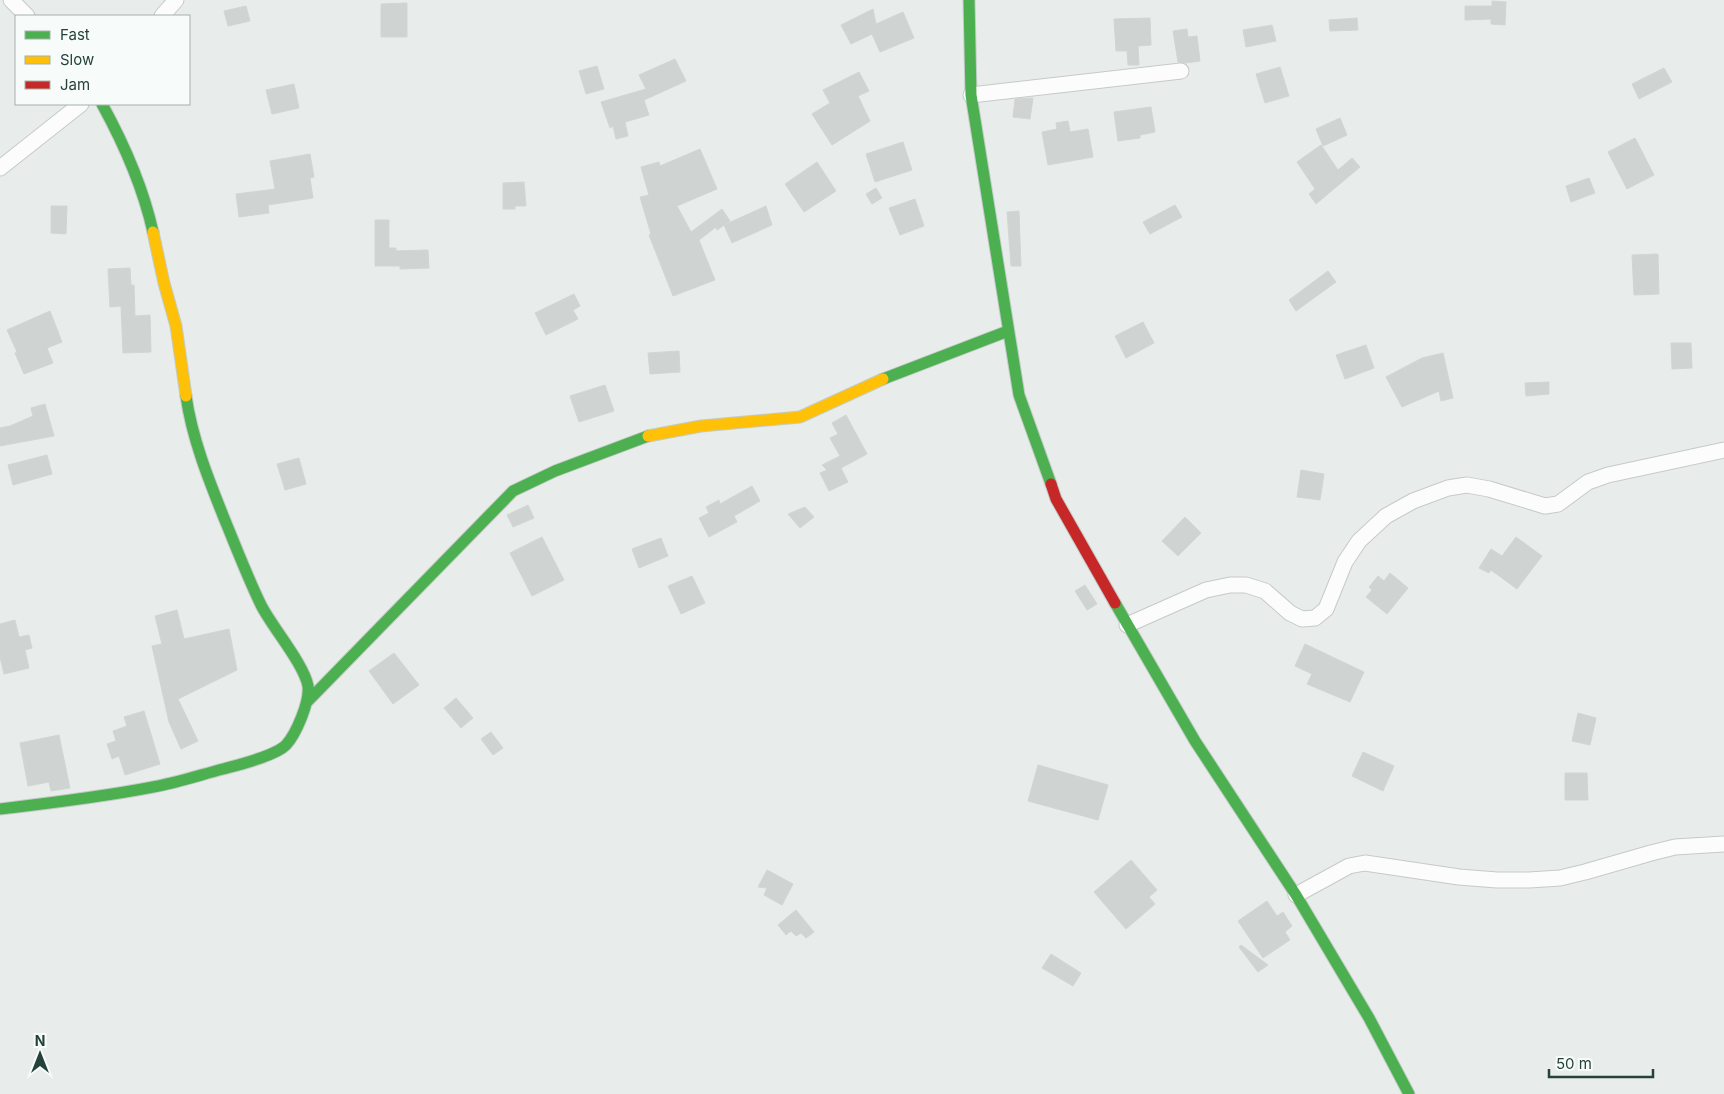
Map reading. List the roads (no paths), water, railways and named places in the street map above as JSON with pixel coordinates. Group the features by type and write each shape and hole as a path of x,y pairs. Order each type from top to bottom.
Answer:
{"street":[{"path":"11,0 27,15"},
{"path":"163,15 176,0"},
{"path":"969,0 971,95 1019,395 1056,499 1195,741 1296,895 1369,1018 1409,1094"},
{"path":"971,95 1181,72"},
{"path":"0,168 80,105"},
{"path":"0,809 86,799 154,787 242,764 265,756 285,746 296,728 307,702 308,687 304,674 262,606 204,467 188,409 176,326 164,283 150,218 134,171 116,129 103,105"},
{"path":"307,702 513,490 555,471 649,436 701,426 800,417 884,379 1008,331"},
{"path":"1127,625 1206,590 1230,584 1246,585 1264,591 1290,613 1302,619 1315,618 1326,608 1345,562 1359,541 1386,516 1413,501 1448,488 1467,485 1488,489 1545,506 1558,504 1588,482 1608,475 1724,450"},
{"path":"1296,895 1350,866 1365,863 1459,877 1529,880 1560,878 1651,852 1724,844"}]}
